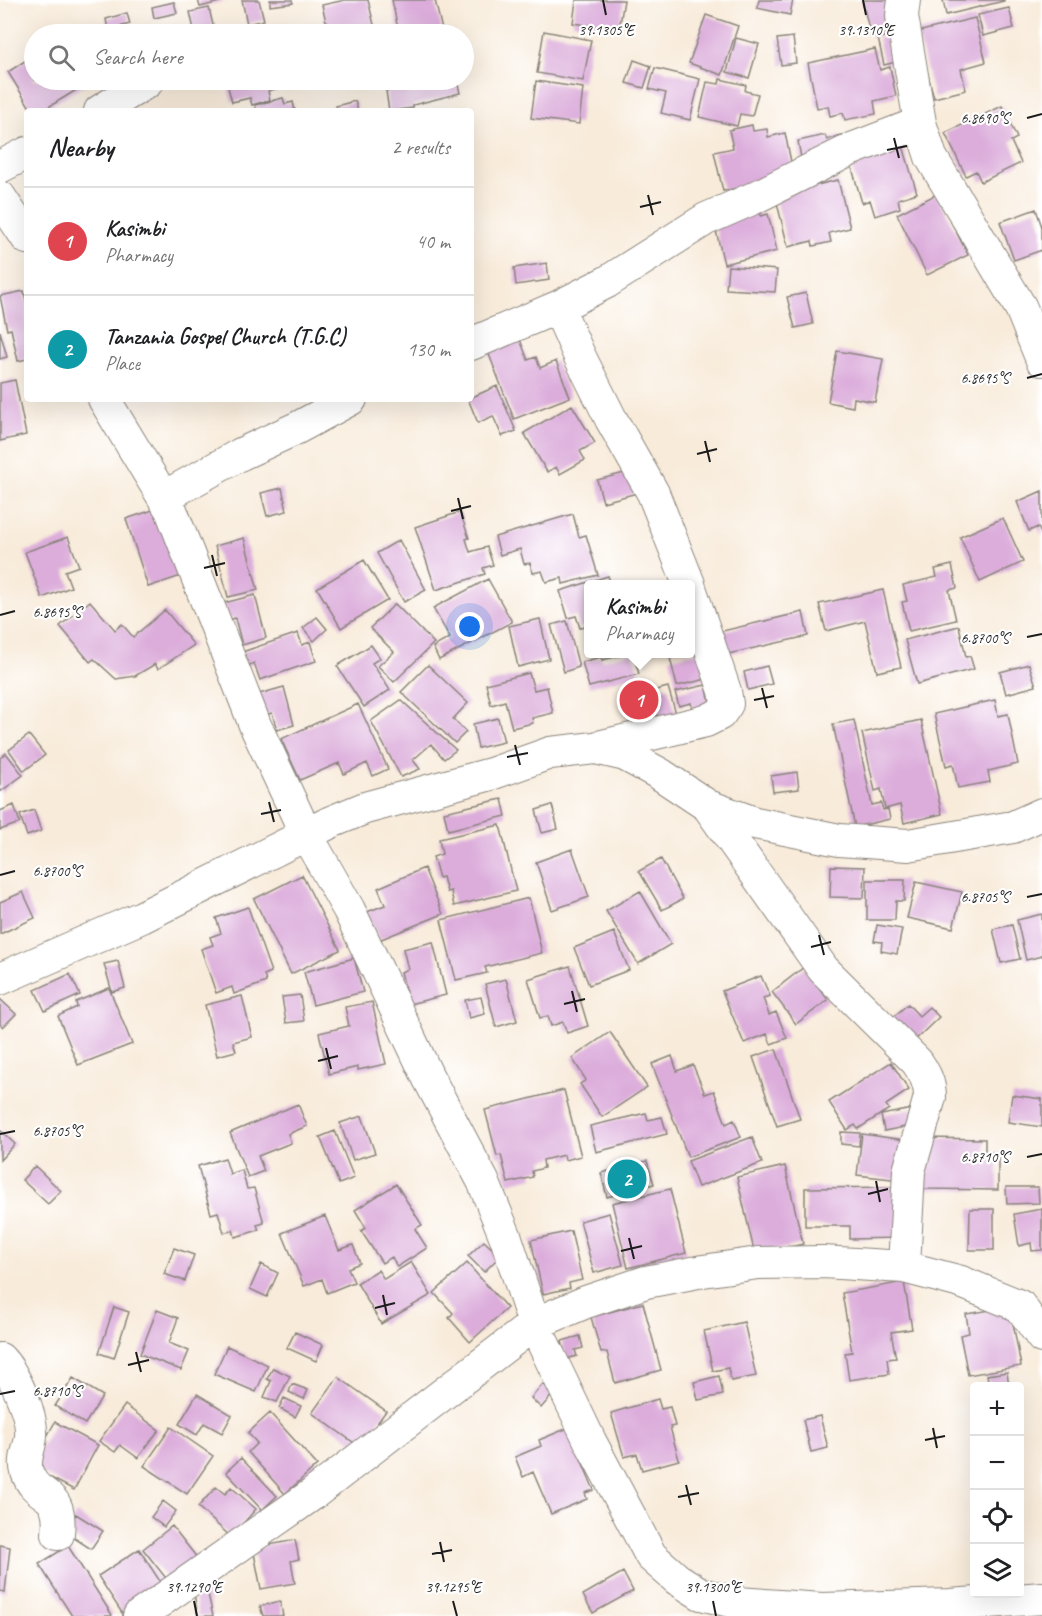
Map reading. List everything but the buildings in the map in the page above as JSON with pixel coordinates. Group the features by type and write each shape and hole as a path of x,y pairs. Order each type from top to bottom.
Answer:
{"street":[{"path":"904,0 902,16 920,123 931,157 1021,308 1042,360"},
{"path":"105,108 134,90"},
{"path":"474,343 558,307 607,282 706,219 754,198 852,149 920,123"},
{"path":"0,167 24,155"},
{"path":"0,197 24,233"},
{"path":"558,307 611,419 653,493 687,580"},
{"path":"106,402 164,497 182,533 255,725 306,834 349,910 428,1077 483,1181 506,1238 534,1324 590,1441 651,1556 677,1579 701,1594 738,1603 822,1609 950,1605 1042,1598"},
{"path":"164,497 241,454 345,402"},
{"path":"0,979 142,917 306,834 365,808 491,774 550,753 595,748 705,720 720,714 727,704 725,691 695,604"},
{"path":"595,748 625,755 660,774 708,806 755,824 839,840 908,845 1013,827 1042,814"},
{"path":"708,806 823,969 917,1062 925,1073 930,1086 930,1097 909,1171 904,1267"},
{"path":"139,1616 313,1494 534,1324 586,1302 646,1282 703,1271 769,1263 823,1262 904,1267 1031,1304 1042,1337"},
{"path":"0,1359 7,1366 18,1386 26,1407 32,1434 25,1461 27,1472 33,1485 51,1497 60,1516 58,1534"}],"place":[{"name":"Kasimbi","path":"639,700"},
{"name":"Tanzania Gospel Church (T.G.C)","path":"627,1179"}]}
